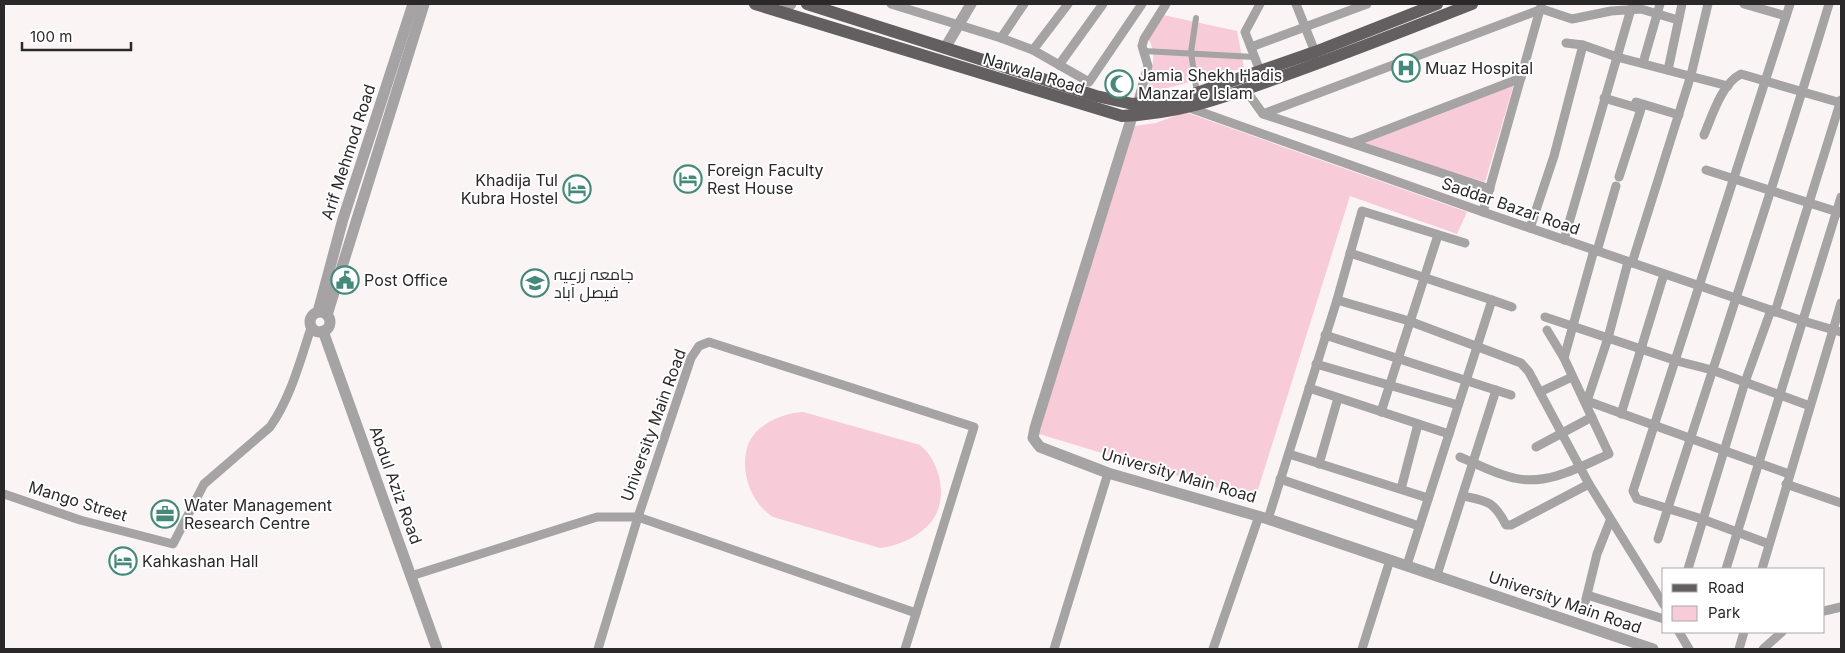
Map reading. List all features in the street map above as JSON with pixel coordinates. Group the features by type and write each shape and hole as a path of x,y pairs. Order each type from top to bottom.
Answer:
{"main road":[{"name":"Narwala Road","path":"755,4 786,8 1122,116 1162,114 1190,108 1472,4"},
{"name":"Narwala Road","path":"807,4 1104,98 1137,104 1173,99 1197,93 1315,52 1437,4"},
{"path":"831,4 840,15"}],"street":[{"name":"Arif Mehmod Road","path":"323,313 352,192 385,111 413,4"},
{"path":"323,313 310,318 312,328 317,331 323,331 329,324 323,313 364,196 385,111 424,4"},
{"path":"891,4 1032,50 1090,82 1142,4"},
{"path":"946,48 957,25 971,4"},
{"path":"1000,38 1024,4"},
{"path":"1032,50 1068,4"},
{"path":"1059,65 1103,4"},
{"path":"1137,104 1148,66 1144,51 1144,39 1166,4"},
{"path":"1260,4 1245,32 1260,71"},
{"path":"1296,4 1315,52"},
{"path":"1250,46 1367,4"},
{"path":"1643,64 1660,4"},
{"path":"1668,70 1682,4"},
{"path":"1708,4 1679,115 1630,262 1587,401 1790,474"},
{"path":"1744,4 1786,16"},
{"path":"1769,544 1702,519 1637,499 1633,491 1790,4"},
{"path":"1658,539 1689,438 1772,190 1829,4"},
{"path":"1263,114 1541,6 1572,20 1631,9 1647,10 1678,20"},
{"path":"1483,212 1541,6"},
{"path":"1564,240 1631,9"},
{"path":"1196,18 1192,52 1197,93"},
{"path":"1566,43 1582,45 1617,57 1728,86"},
{"path":"1530,228 1554,156 1582,45"},
{"path":"1144,51 1192,52 1254,57"},
{"path":"1688,568 1744,382 1773,311 1841,102 1765,79 1741,74 1735,77 1728,86 1704,135"},
{"path":"1352,144 1521,78"},
{"path":"1245,89 1263,114 1490,189"},
{"path":"1614,96 1679,115"},
{"path":"1564,358 1595,251 1642,109 1604,98"},
{"name":"Saddar Bazar Road","path":"1173,99 1190,108 1483,212 1698,286 1838,331"},
{"name":"University Main Road","path":"1137,104 1033,438 1040,447 1108,472 1264,517 1653,649"},
{"path":"1706,170 1839,213"},
{"path":"352,192 364,196"},
{"path":"1726,568 1803,321 1839,213 1841,197"},
{"path":"1213,649 1280,480 1337,300 1362,211 1466,243"},
{"path":"1381,412 1438,235"},
{"path":"1350,253 1512,307"},
{"path":"1621,414 1664,274"},
{"path":"1337,300 1409,321 1521,363 1540,392 1610,521 1632,552 1662,602"},
{"path":"1407,565 1492,300"},
{"path":"1762,568 1810,406 1838,331 1841,303"},
{"path":"1545,317 1676,361 1712,370 1810,406"},
{"name":"Mango Street","path":"4,494 80,520 173,544 204,484 270,427 276,418 294,379 312,328"},
{"path":"1460,457 1512,478 1526,480 1560,475 1609,454 1564,358 1547,330"},
{"name":"Abdul Aziz Road","path":"323,331 437,649"},
{"path":"1325,335 1511,395"},
{"name":"University Main Road","path":"598,649 638,517 691,358 699,346 710,342 974,428 916,613"},
{"path":"1316,364 1458,405"},
{"path":"1540,392 1572,377"},
{"path":"1309,388 1448,434"},
{"path":"1438,575 1496,390"},
{"path":"1319,464 1338,398"},
{"path":"1536,447 1592,417"},
{"path":"1401,489 1418,424"},
{"path":"1288,454 1428,498"},
{"path":"1054,649 1108,472"},
{"path":"1280,480 1419,526"},
{"path":"1463,496 1491,503 1499,511 1506,525 1511,525 1589,484"},
{"path":"1786,484 1841,503"},
{"path":"411,576 597,517 638,517 916,613 905,649"},
{"path":"1584,607 1597,554 1610,521"},
{"path":"1362,649 1390,560"},
{"path":"1587,595 1662,618"},
{"path":"1825,611 1841,606"},
{"path":"1680,633 1689,649"},
{"path":"1739,649 1744,633"},
{"path":"1763,649 1781,633"}],"green space":[{"path":"1163,15 1237,31 1244,68 1144,94 1153,65 1153,51 1147,37"},
{"path":"1516,77 1485,182 1351,141"},
{"path":"1185,112 1467,212 1457,234 1350,196 1255,499 1039,434 1127,127 1156,123"},
{"path":"803,412 920,445 933,461 940,482 940,503 937,513 931,522 908,540 880,548 773,517 765,511 753,495 746,476 745,465 748,445 757,431 771,421 779,417"}],"place":[{"name":"Muaz Hospital","path":"1406,68"},
{"name":"Jamia Shekh Hadis Manzar e Islam","path":"1119,84"},
{"name":"Foreign Faculty Rest House","path":"688,179"},
{"name":"Khadija Tul Kubra Hostel","path":"577,189"},
{"name":"Post Office","path":"345,280"},
{"name":"جامعہ زرعیہ فیصل آباد","path":"535,283"},
{"name":"Water Management Research Centre","path":"165,514"},
{"name":"Kahkashan Hall","path":"123,561"}]}
